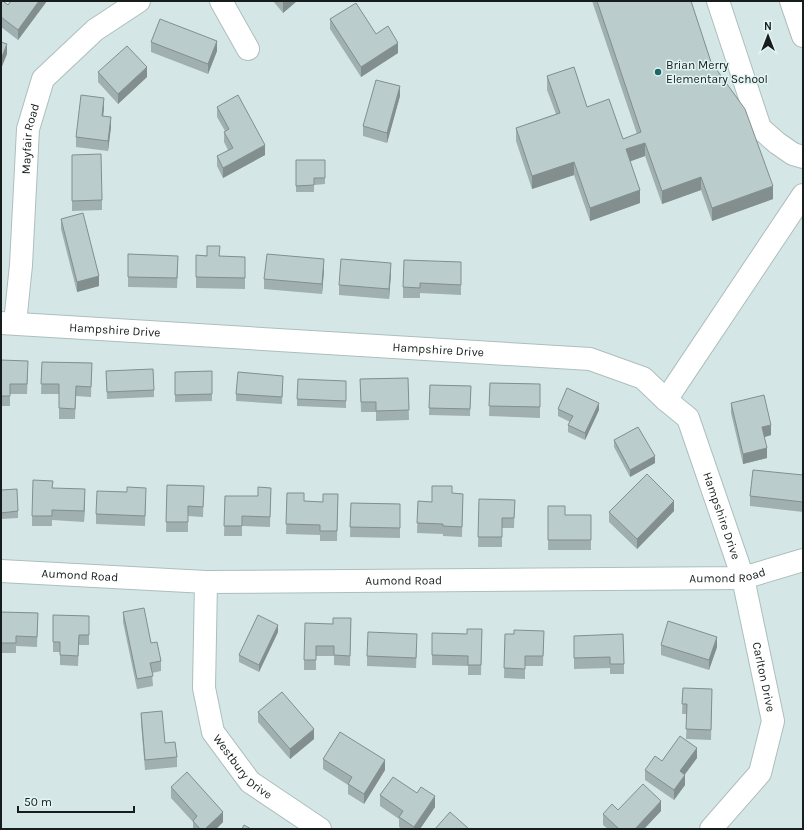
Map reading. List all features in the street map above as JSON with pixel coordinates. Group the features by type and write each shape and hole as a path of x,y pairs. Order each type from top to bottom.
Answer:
{"street":[{"name":"Mayfair Road","path":"8,323 21,265 28,129 43,79 95,30 139,1"},
{"path":"221,1 248,48"},
{"path":"718,1 760,128 782,147 793,154 803,157"},
{"path":"791,1 803,36"},
{"path":"666,400 803,195"},
{"name":"Hampshire Drive","path":"8,323 590,359 643,378 688,418 743,578"},
{"name":"Aumond Road","path":"1,571 206,582 743,578 803,560"},
{"name":"Carlton Drive","path":"711,829 760,773 773,722 743,578"},
{"name":"Westbury Drive","path":"206,582 204,688 213,732 250,782 320,829"}],"building":[{"path":"2,1 8,5 11,1 39,1 18,30 1,17"},
{"path":"597,1 691,1 711,62 745,109 773,186 712,208 701,177 662,191 645,143 626,149 640,190 590,208 574,162 532,176 516,128 560,113 547,76 574,67 587,107 609,99 623,139 641,132"},
{"path":"356,3 376,34 388,26 398,43 361,67 330,19"},
{"path":"160,19 217,41 208,64 151,42"},
{"path":"1,42 7,44 1,59"},
{"path":"127,46 147,67 118,94 98,72"},
{"path":"376,80 400,86 387,133 363,126"},
{"path":"81,95 104,98 102,116 111,117 108,141 76,137"},
{"path":"238,95 265,145 223,168 217,156 233,148 224,132 229,129 217,107"},
{"path":"101,154 102,200 72,201 72,155"},
{"path":"296,160 325,160 325,178 314,178 314,185 296,186"},
{"path":"83,213 99,276 77,282 61,219"},
{"path":"207,246 220,246 219,256 245,257 245,278 196,277 196,255 207,256"},
{"path":"128,254 178,256 177,278 128,277"},
{"path":"267,254 324,259 322,284 264,279"},
{"path":"341,259 391,263 389,289 339,285"},
{"path":"404,260 461,262 461,285 420,283 420,288 403,287"},
{"path":"1,360 28,361 27,384 10,384 10,396 1,396"},
{"path":"42,362 92,363 91,387 76,386 75,409 59,408 59,384 41,384"},
{"path":"153,369 154,390 107,392 106,371"},
{"path":"212,371 212,394 175,395 175,372"},
{"path":"238,372 283,376 282,397 236,394"},
{"path":"408,378 409,410 376,411 376,402 361,402 360,379"},
{"path":"298,379 346,381 346,401 297,399"},
{"path":"490,383 540,384 540,407 489,406"},
{"path":"430,385 471,386 470,409 429,408"},
{"path":"567,388 599,403 585,433 568,425 573,416 558,409"},
{"path":"764,395 771,425 762,427 767,448 743,454 731,403"},
{"path":"638,427 655,456 630,470 614,440"},
{"path":"753,470 803,475 803,502 750,496"},
{"path":"647,474 674,501 637,539 609,512"},
{"path":"33,480 53,481 52,488 85,489 84,511 52,510 52,516 32,516"},
{"path":"167,485 204,486 203,507 188,506 188,522 166,522"},
{"path":"432,486 452,486 452,493 463,494 462,527 443,526 443,524 417,523 418,501 432,502"},
{"path":"127,487 146,488 145,516 96,514 97,491 127,492"},
{"path":"258,487 271,488 270,517 242,516 242,526 224,526 225,496 258,496"},
{"path":"17,489 18,511 1,513 1,490"},
{"path":"287,493 304,493 304,501 323,502 323,494 338,494 337,531 320,531 320,525 286,524"},
{"path":"479,499 515,500 514,518 502,518 502,537 478,537"},
{"path":"351,503 400,504 400,528 350,527"},
{"path":"548,506 565,506 565,515 591,515 591,540 548,540"},
{"path":"144,608 151,643 157,642 161,661 150,663 153,676 137,679 123,612"},
{"path":"1,612 38,613 37,637 16,636 16,643 1,643"},
{"path":"53,615 89,616 89,635 79,635 78,656 60,655 60,642 53,642"},
{"path":"258,615 278,625 259,665 239,655"},
{"path":"333,618 351,618 350,656 334,655 334,646 316,646 316,660 304,660 305,623 333,624"},
{"path":"668,621 717,637 709,660 661,645"},
{"path":"467,629 482,629 481,665 468,665 468,656 432,655 432,633 467,634"},
{"path":"514,630 544,631 543,656 525,656 525,669 504,668 505,634 514,634"},
{"path":"368,632 417,634 416,658 367,656"},
{"path":"623,634 624,664 610,664 610,657 574,658 574,636"},
{"path":"683,688 712,689 711,730 686,729 687,704 682,704"},
{"path":"282,692 314,729 290,749 258,712"},
{"path":"162,711 165,743 175,742 177,757 145,760 141,713"},
{"path":"340,732 385,760 364,794 348,784 352,777 323,759"},
{"path":"680,736 697,748 680,771 685,775 674,790 645,770 655,756 662,761"},
{"path":"187,772 223,812 205,829 200,829 193,821 197,816 171,787"},
{"path":"393,777 417,793 421,787 435,796 414,827 399,817 403,811 380,795"},
{"path":"643,784 661,801 635,829 619,829 603,814 612,804 618,810"},
{"path":"450,812 469,829 435,829"},
{"path":"244,825 251,829 242,829"}],"place":[{"name":"Brian Merry Elementary School","path":"658,72"}]}
